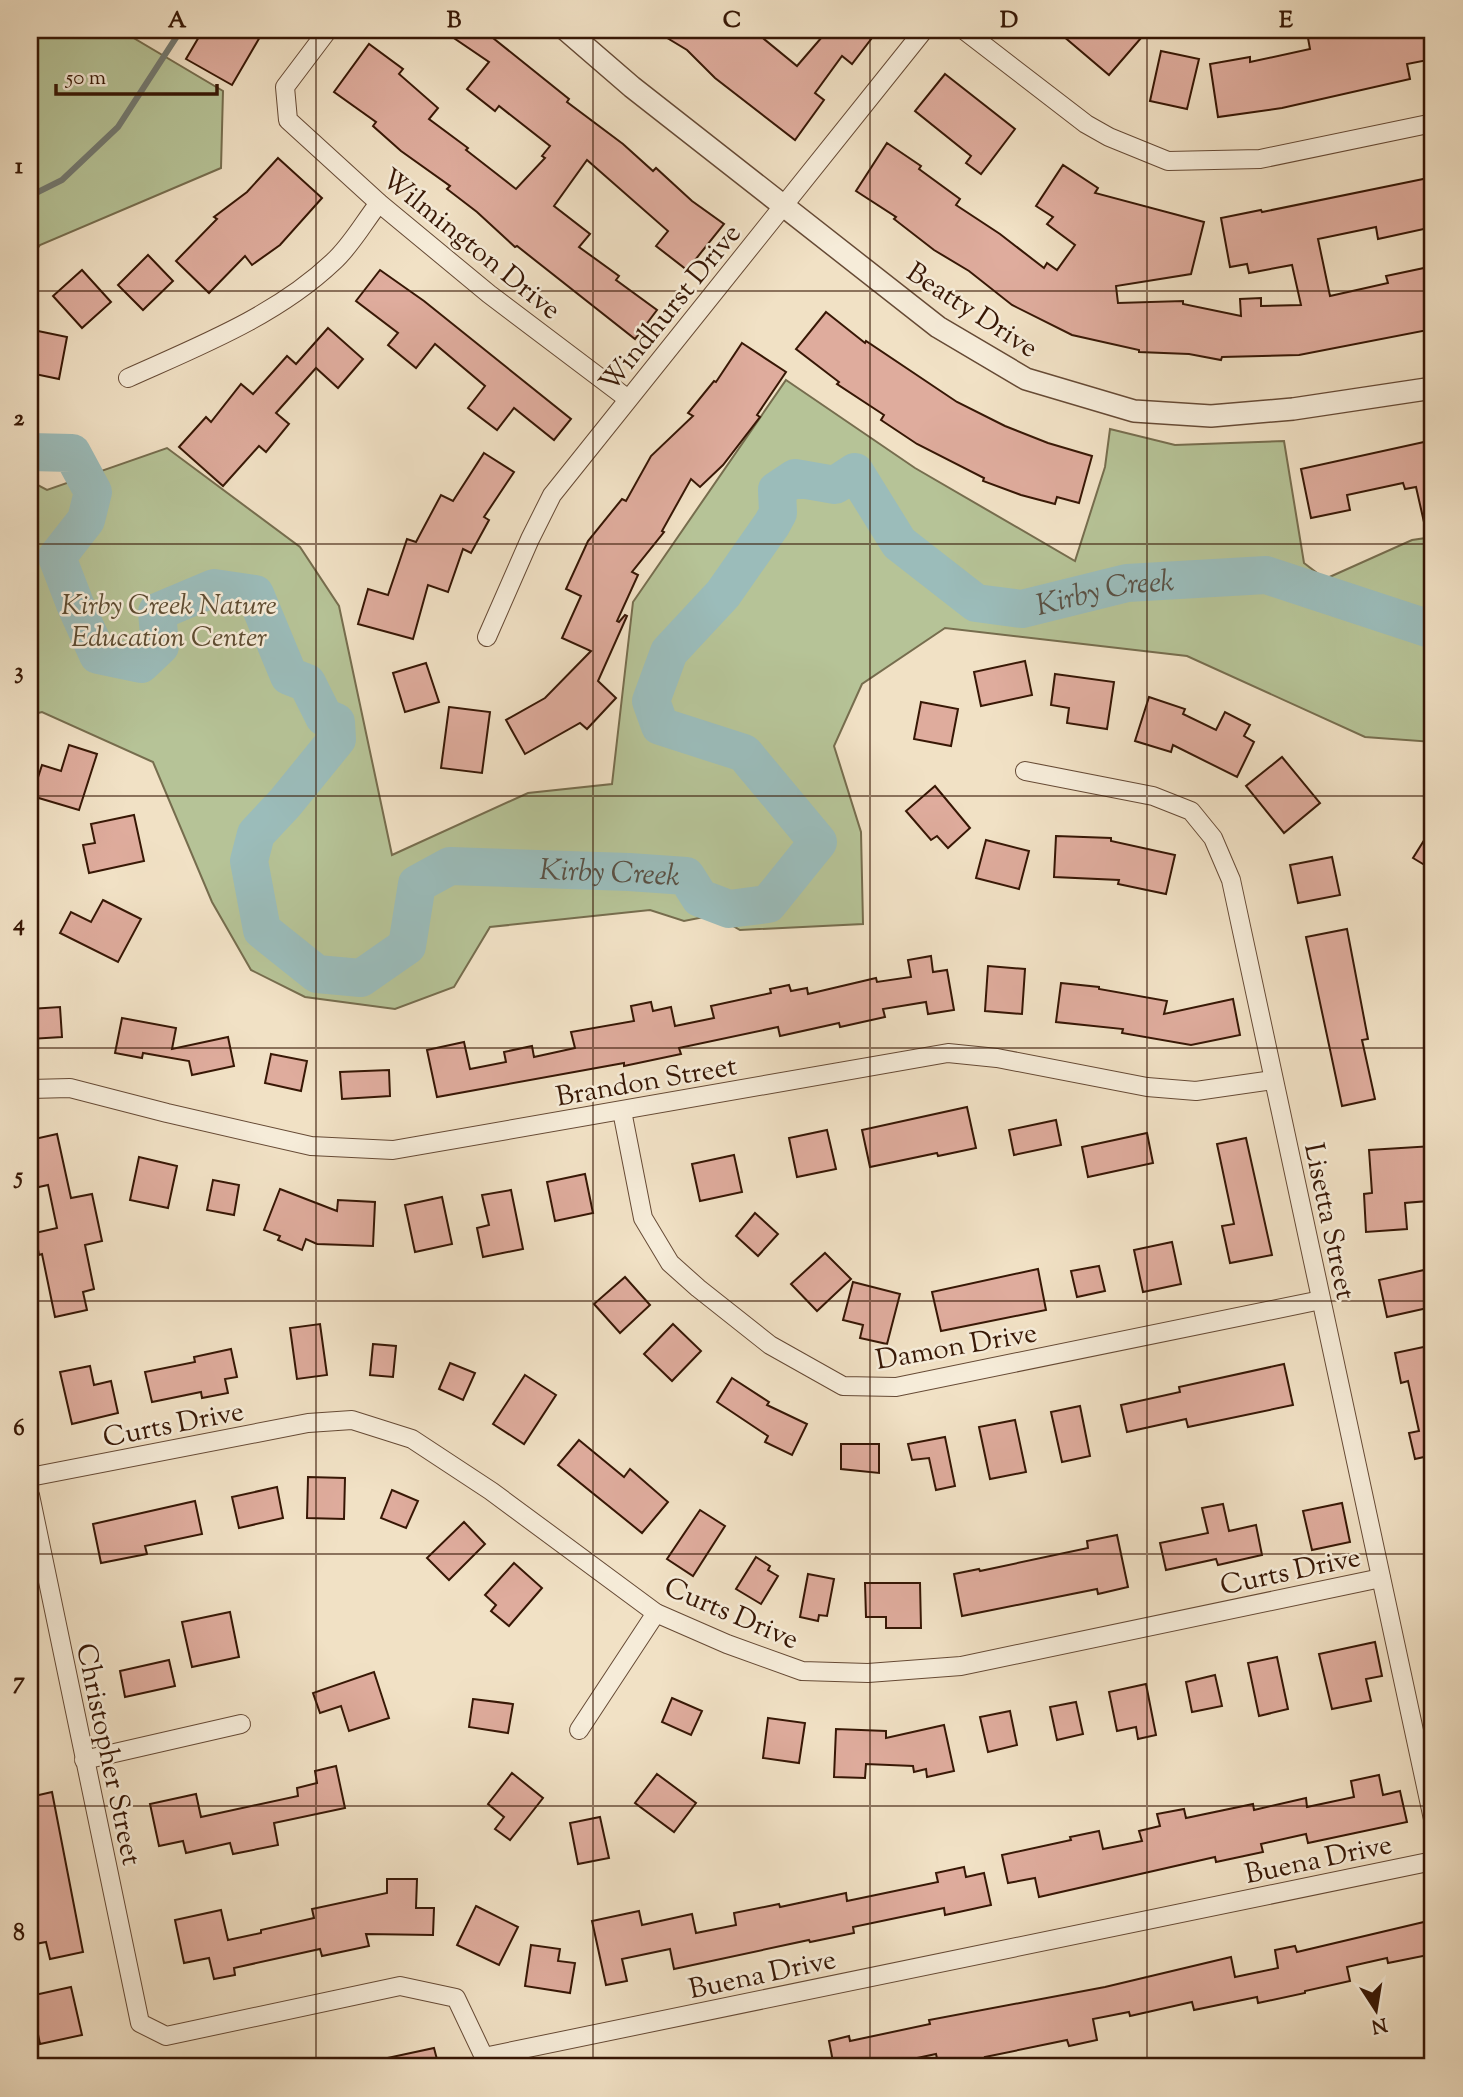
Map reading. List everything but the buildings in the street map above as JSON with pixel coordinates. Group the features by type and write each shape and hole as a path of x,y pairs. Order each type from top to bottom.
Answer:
{"street":[{"name":"Wilmington Drive","path":"328,30 285,87 288,120 379,203 489,295 628,399"},
{"name":"Beatty Drive","path":"566,30 632,87 938,327 1026,379 1134,411 1211,416 1293,409 1433,388"},
{"name":"Windhurst Drive","path":"488,637 552,495 923,30"},
{"path":"964,30 1086,124 1109,138 1168,161 1259,159 1433,123"},
{"path":"128,378 223,335 302,289 335,260 379,203"},
{"name":"Lisetta Street","path":"1025,771 1153,796 1191,811 1213,838 1231,880 1433,1819"},
{"name":"Brandon Street","path":"30,1089 70,1088 311,1146 393,1150 948,1053 997,1058 1147,1087 1196,1091 1273,1080"},
{"name":"Damon Drive","path":"622,1111 643,1217 670,1263 770,1345 843,1386 896,1387 1321,1300"},
{"name":"Curts Drive","path":"30,1477 309,1423 352,1420 412,1439 491,1491 656,1613 727,1644 802,1671 868,1673 961,1666 1381,1578"},
{"name":"Christopher Street","path":"30,1495 140,2024"},
{"path":"579,1730 656,1613"},
{"path":"84,1760 241,1724"},
{"name":"Buena Drive","path":"140,2024 166,2036 400,1986 456,1998 486,2062 1433,1861"}],"green space":[{"path":"30,30 120,30 223,91 221,168 40,245 30,259"},
{"name":"Kirby Creek Nature Education Center","path":"786,380 915,468 1075,561 1105,467 1110,429 1175,445 1284,441 1304,563 1325,579 1412,540 1433,537 1433,742 1365,737 1187,656 945,628 862,684 834,746 861,832 863,924 740,930 714,915 684,921 650,910 490,927 454,987 395,1009 305,997 251,970 212,902 153,762 42,712 30,715 30,481 47,490 167,448 300,547 339,606 392,855 528,793 612,784 633,602"}],"waterway":[{"path":"30,196 62,180 118,127 181,30"},
{"name":"Kirby Creek","path":"30,452 72,453 93,492 86,520 57,557 98,655 141,664 160,646 157,612 214,588 255,594 289,676 307,683 324,717 336,722 337,739 256,834 249,861 262,930 317,974 361,978 407,946 417,884 450,866 686,876 700,898 729,909 768,904 818,842 744,753 660,726 651,701 669,652 723,594 778,513 777,490 795,478 835,485 855,472 899,543 976,603 1022,609 1127,583 1266,575 1433,630"}]}
